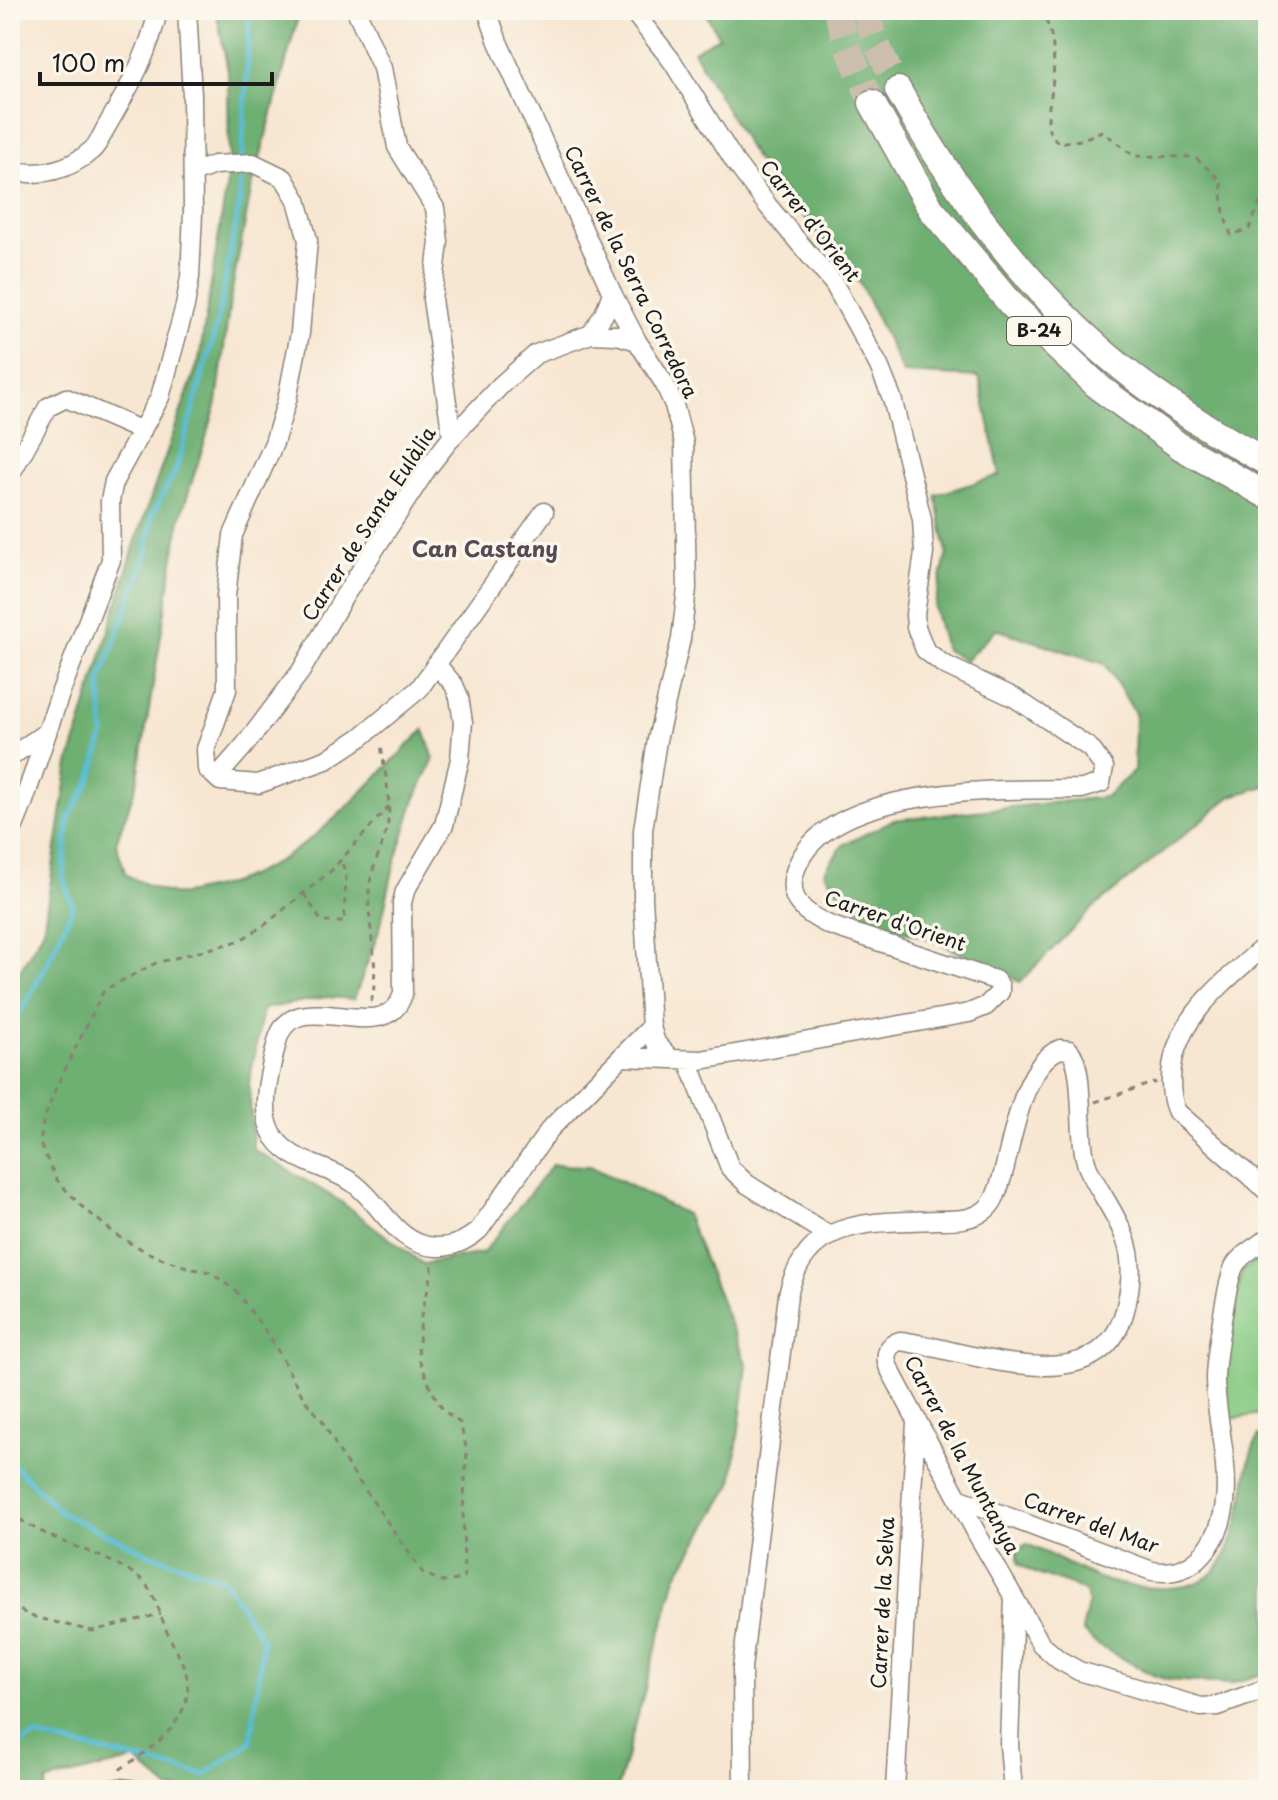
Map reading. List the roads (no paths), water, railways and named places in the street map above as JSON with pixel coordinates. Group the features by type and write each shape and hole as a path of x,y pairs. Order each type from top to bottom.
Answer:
{"highway":[{"name":"B-24","path":"898,90 930,148 965,199 1046,299 1133,376 1193,419 1268,463"},
{"name":"B-24","path":"872,103 931,209 1012,305 1101,389 1181,447 1268,496"}],"street":[{"path":"10,170 56,171 94,149 128,90 154,32 158,10"},
{"path":"10,836 111,560 110,501 114,481 126,453 160,397 185,306 190,277 193,173 187,10"},
{"path":"356,10 382,68 397,147 435,208 439,242 432,299 452,437"},
{"name":"Carrer de la Serra Corredora","path":"487,10 498,42 612,293 664,383 674,405 684,443 688,559 682,630 657,740 643,830 643,898 651,1027"},
{"name":"Carrer d'Orient","path":"621,1057 701,1060 969,1013 986,1006 1000,992 995,980 829,925 808,914 798,904 794,892 794,876 800,863 822,836 859,813 945,792 1082,789 1101,783 1105,771 1096,753 1052,723 998,688 943,664 925,650 916,627 915,614 924,553 922,519 892,398 883,376 834,284 752,184 672,61 632,10"},
{"path":"193,173 214,165 253,163 284,178 297,200 308,240 300,333 287,400 274,443 233,535 226,596 227,690 206,749 207,769 220,781 258,784 326,760 361,737 419,689 544,512"},
{"path":"591,334 604,314 612,293"},
{"name":"Carrer de Santa Eulàlia","path":"217,777 301,671 351,585 426,470 501,385 536,354 591,334 625,336 637,341"},
{"path":"10,475 48,407 66,398 142,431"},
{"path":"436,664 454,685 459,697 463,722 460,759 444,825 410,882 402,903 403,994 400,1003 390,1014 367,1018 310,1014 294,1018 286,1024 277,1040 267,1096 271,1132 286,1150 354,1184 405,1237 431,1247 452,1247 479,1230 550,1129 651,1027 656,1043 680,1059 730,1168 747,1184 830,1236"},
{"path":"10,757 47,732"},
{"path":"1268,943 1216,989 1186,1025 1174,1052 1171,1077 1172,1104 1177,1112 1268,1192"},
{"name":"Carrer de la Muntanya","path":"743,1790 742,1668 792,1277 805,1253 843,1229 866,1224 966,1219 987,1209 1001,1179 1032,1078 1057,1050 1069,1050 1076,1058 1087,1165 1118,1221 1130,1259 1128,1300 1115,1337 1098,1354 1064,1366 1031,1366 895,1342 886,1361 1014,1598 1041,1644 1059,1660 1079,1671 1201,1707 1218,1706 1268,1688"},
{"name":"Carrer del Mar","path":"958,1498 1152,1571 1172,1572 1199,1558 1214,1538 1225,1509 1215,1377 1232,1272 1244,1255 1268,1238"},
{"name":"Carrer de la Selva","path":"895,1790 917,1419"},
{"path":"1013,1790 1009,1745 1014,1598"},
{"path":"108,1780 120,1788 137,1790"}],"waterway":[{"path":"10,1026 37,983 73,907 63,877 69,818 91,779 104,734 100,682 147,554 152,515 176,470 217,324 239,208 248,10"},
{"path":"10,1461 61,1513 150,1554 223,1579 263,1640 251,1742 204,1775 36,1736 10,1748"}],"tunnel":[{"path":"836,10 872,103"},
{"path":"865,10 898,90"}],"district":[{"name":"Can Castany","path":"485,549"}]}
